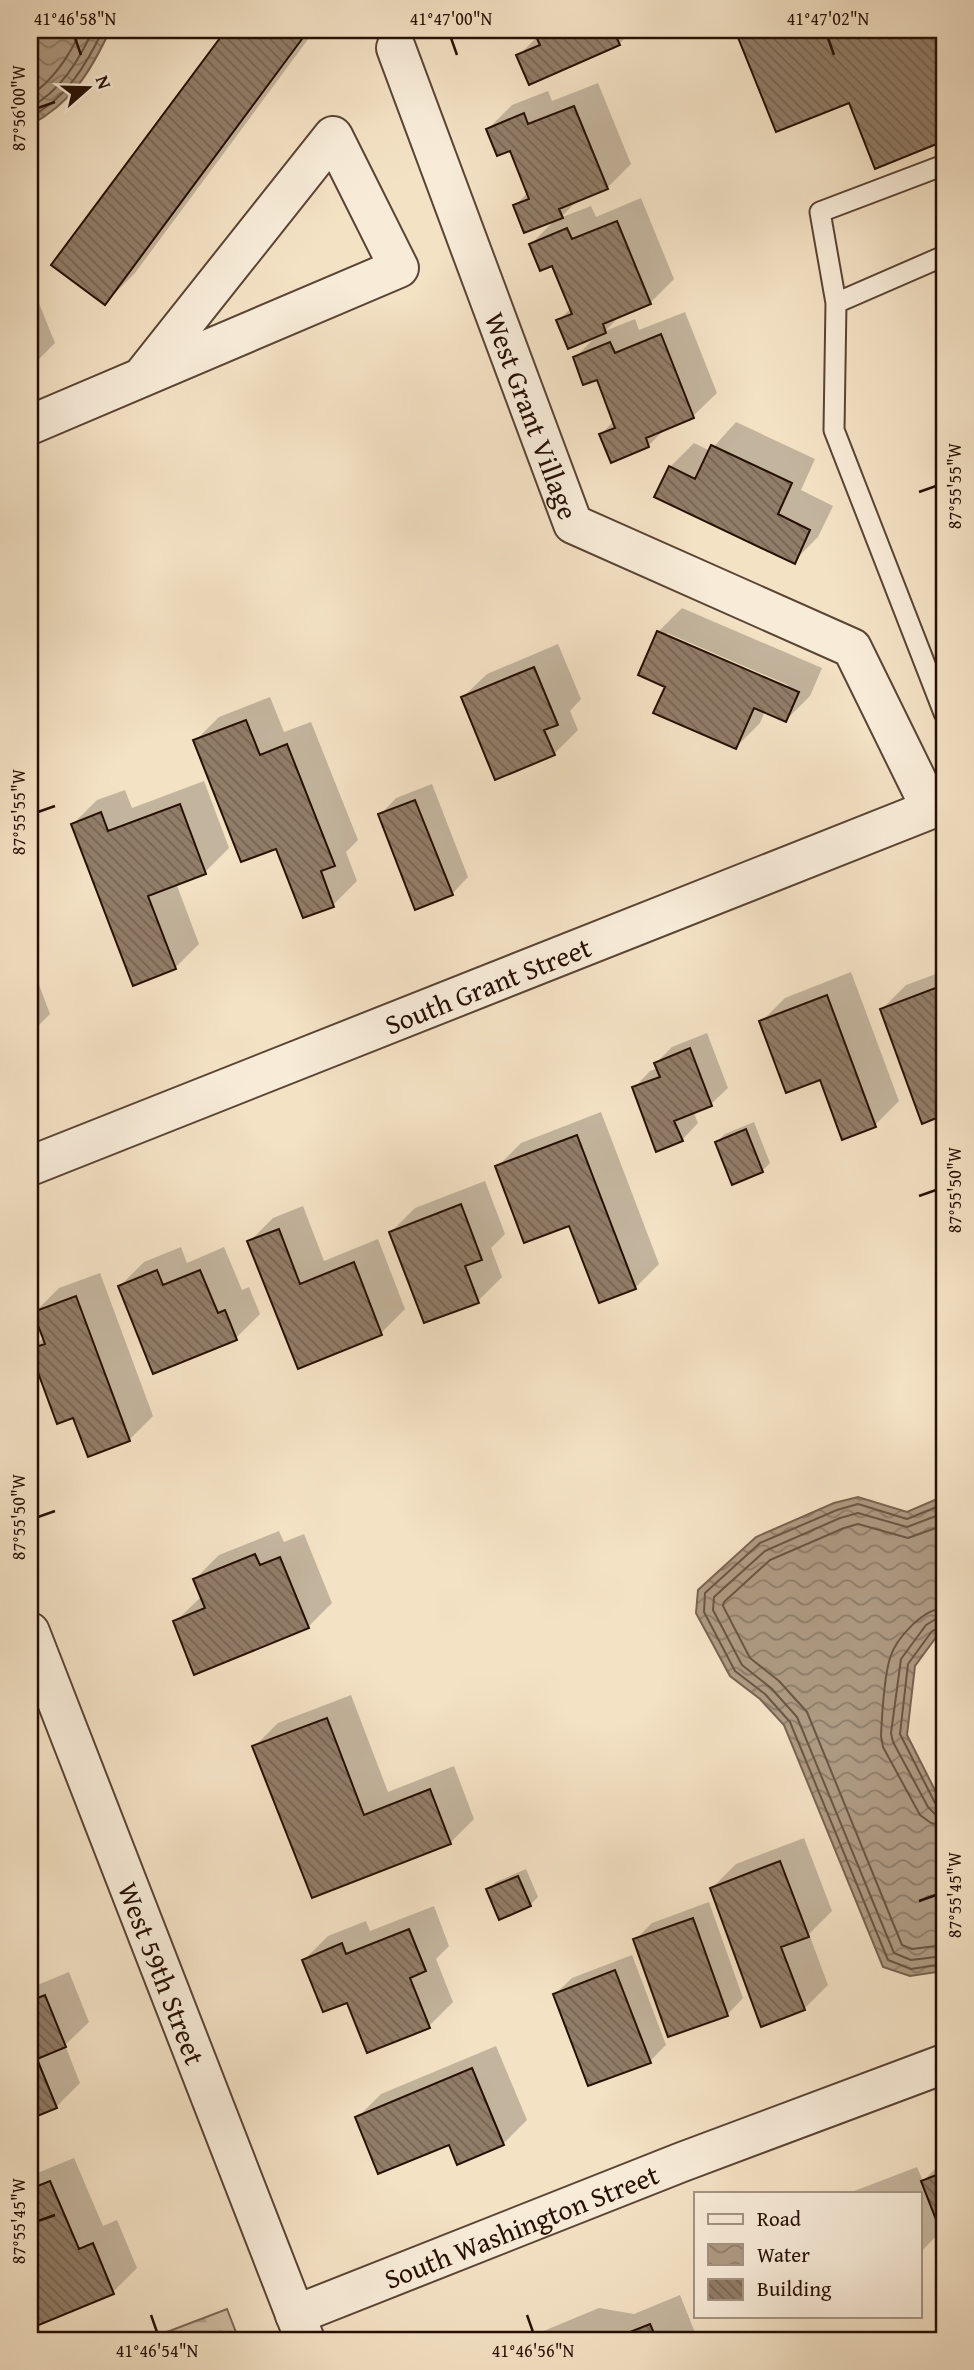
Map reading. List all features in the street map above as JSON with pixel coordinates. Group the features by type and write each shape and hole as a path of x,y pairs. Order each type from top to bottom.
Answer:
{"street":[{"name":"West Grant Village","path":"396,48 573,524 852,648 938,807"},
{"path":"30,425 141,378 399,268 333,136 141,378"},
{"name":"South Grant Street","path":"30,1166 938,807"},
{"name":"West 59th Street","path":"30,1632 300,2328"},
{"name":"South Washington Street","path":"300,2328 682,2162 944,2064"}],"lane":[{"path":"944,165 820,212 836,303 834,430 944,713"},
{"path":"836,303 944,256"}],"green space":[{"path":"227,2309 239,2340 146,2340"}],"water":[{"path":"30,30 110,30 87,73 68,97 30,125"},
{"path":"944,1496 944,1633 937,1636 915,1666 907,1735 944,1808 944,1971 910,1976 883,1967 784,1725 760,1699 730,1676 696,1613 698,1590 756,1537 834,1503 858,1497 907,1512"}],"building":[{"path":"226,30 290,30 302,39 105,305 51,265"},
{"path":"533,30 613,30 620,45 529,85 516,55 540,45"},
{"path":"735,30 944,30 944,141 875,169 849,103 776,132"},
{"path":"574,106 608,189 559,209 563,218 524,233 513,205 529,199 510,151 497,156 486,129 524,113 528,124"},
{"path":"617,221 651,304 603,324 606,333 568,349 556,320 572,314 552,266 540,271 529,244 567,228 572,239"},
{"path":"661,334 694,418 646,438 649,447 611,463 599,434 615,428 597,380 583,385 573,357 610,342 615,353"},
{"path":"711,445 792,483 778,514 810,530 795,564 654,497 669,466 695,479"},
{"path":"657,631 799,692 786,722 754,708 736,749 653,713 665,687 638,675"},
{"path":"534,667 558,725 544,730 555,755 495,780 461,697"},
{"path":"246,720 260,755 287,744 335,866 321,871 334,907 303,918 276,849 241,862 193,740"},
{"path":"415,800 453,895 415,910 378,814"},
{"path":"180,804 206,874 148,896 176,969 133,986 71,824 101,812 108,831"},
{"path":"938,987 944,1004 944,1115 922,1124 880,1009"},
{"path":"827,995 876,1127 842,1140 820,1080 786,1093 759,1021"},
{"path":"690,1048 712,1106 674,1121 683,1141 656,1152 632,1087 660,1077 654,1063"},
{"path":"746,1129 763,1172 732,1185 715,1142"},
{"path":"577,1135 636,1289 599,1303 569,1226 524,1243 495,1166"},
{"path":"461,1204 482,1260 465,1266 479,1303 424,1323 389,1232"},
{"path":"279,1229 300,1284 354,1262 382,1335 298,1369 247,1241"},
{"path":"157,1270 163,1285 200,1270 218,1313 225,1310 237,1340 153,1374 118,1286"},
{"path":"76,1296 130,1441 88,1457 73,1418 57,1424 30,1351 45,1344 33,1312"},
{"path":"255,1554 260,1565 280,1557 309,1628 194,1675 173,1621 205,1608 193,1579"},
{"path":"327,1718 364,1815 430,1789 451,1844 312,1898 252,1746"},
{"path":"780,1861 809,1937 781,1947 805,2010 761,2027 710,1888"},
{"path":"518,1876 531,1906 499,1920 486,1889"},
{"path":"693,1918 728,2016 668,2037 633,1939"},
{"path":"409,1929 426,1971 410,1978 430,2028 367,2053 347,2003 323,2012 302,1960 342,1943 346,1954"},
{"path":"615,1970 651,2063 588,2086 553,1994"},
{"path":"45,1995 66,2047 37,2059 57,2108 30,2119 30,2001"},
{"path":"472,2068 504,2145 457,2165 449,2145 378,2174 355,2117"},
{"path":"944,2172 944,2240 921,2181"},
{"path":"50,2181 79,2249 93,2243 114,2294 34,2327 30,2317 30,2189"},
{"path":"650,2324 657,2340 610,2340"}]}
